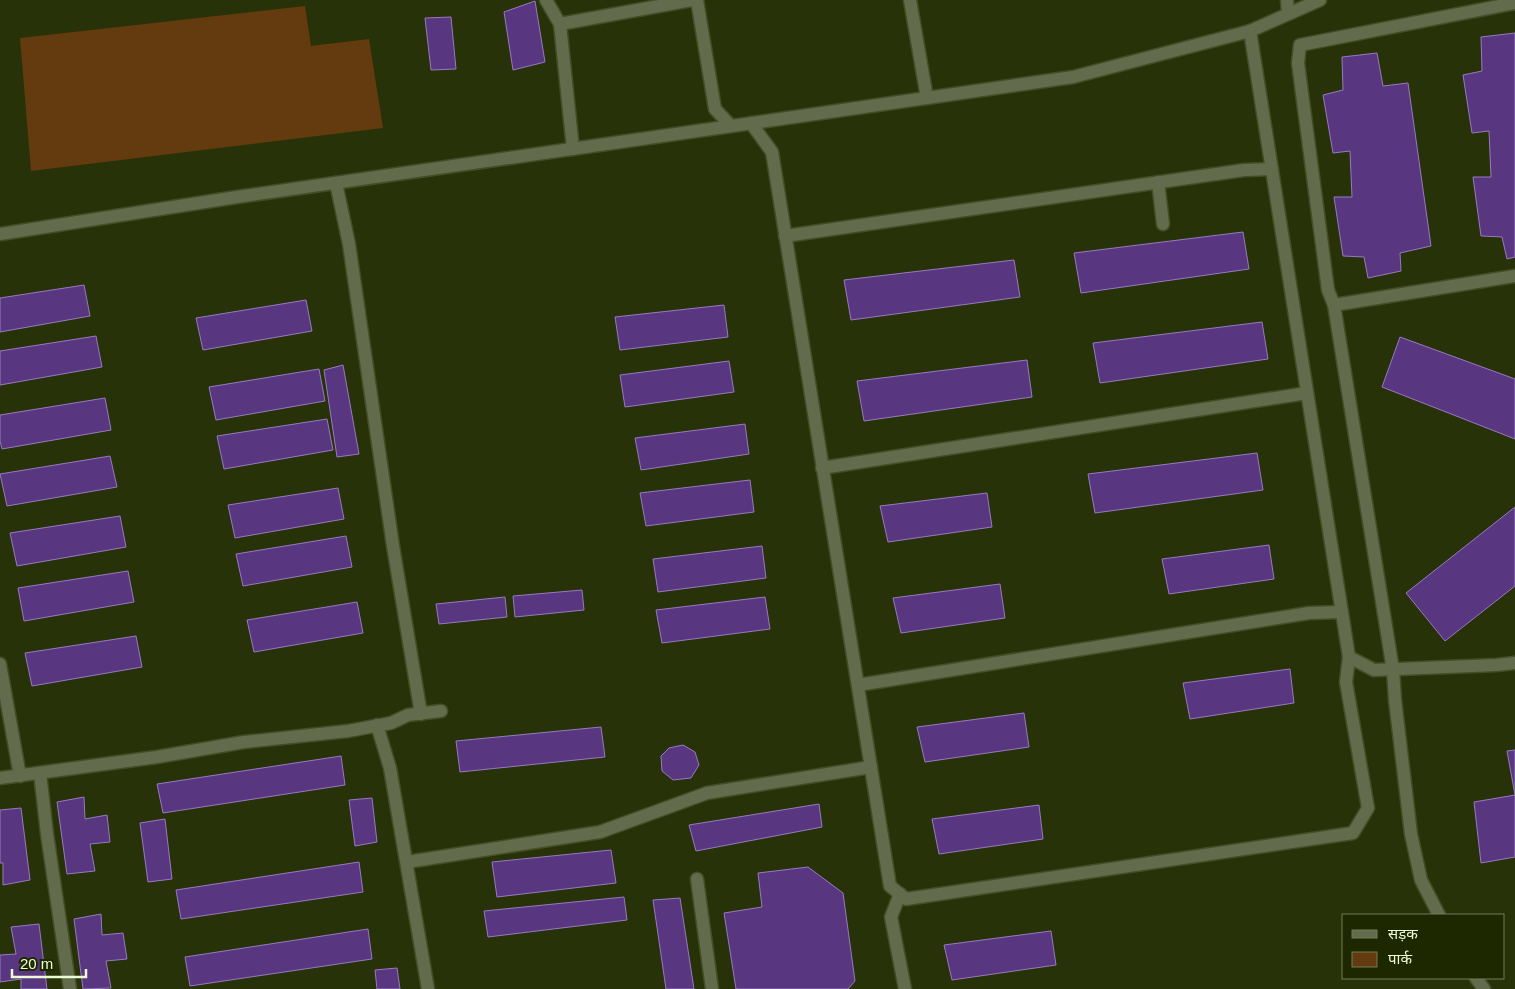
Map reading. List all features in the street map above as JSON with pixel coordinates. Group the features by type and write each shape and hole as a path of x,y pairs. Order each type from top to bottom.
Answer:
{"street":[{"path":"546,0 560,24 573,149"},
{"path":"560,24 692,0"},
{"path":"697,0 715,109 731,126"},
{"path":"910,0 926,98"},
{"path":"1287,0 1288,12 1291,13"},
{"path":"0,234 336,183 1073,77 1250,31 1320,0"},
{"path":"1438,914 1421,880 1411,834 1393,670 1334,305 1328,290 1298,63 1300,46 1515,3"},
{"path":"751,123 772,152 890,886 906,899 1353,833 1368,808 1346,682 1349,656 1250,31"},
{"path":"785,236 1244,170 1272,169"},
{"path":"1158,182 1163,224"},
{"path":"336,183 349,244 393,546 421,714"},
{"path":"1334,305 1515,276"},
{"path":"822,468 1307,393"},
{"path":"858,685 1309,614 1342,612"},
{"path":"1349,656 1374,670 1515,663"},
{"path":"0,664 20,776"},
{"path":"0,778 157,757 244,742 377,726 391,723 408,715 441,711"},
{"path":"377,726 390,768 428,989"},
{"path":"407,862 600,832 707,793 871,767"},
{"path":"40,773 70,989"},
{"path":"697,879 712,989"},
{"path":"900,894 891,917 905,989"}],"green space":[{"path":"305,6 311,46 369,39 383,128 31,171 20,38"}],"building":[{"path":"535,1 545,62 513,70 504,12"},
{"path":"451,17 456,69 431,70 425,18"},
{"path":"1515,33 1515,257 1507,259 1502,237 1481,236 1473,177 1491,177 1489,131 1472,133 1463,75 1482,71 1481,37"},
{"path":"1377,53 1383,86 1408,83 1431,246 1400,253 1401,271 1368,278 1364,257 1343,256 1334,197 1352,197 1350,151 1333,153 1323,95 1343,90 1342,57"},
{"path":"1243,232 1249,269 1081,293 1074,253"},
{"path":"1014,260 1020,297 851,320 844,280"},
{"path":"84,285 90,316 0,332 0,298"},
{"path":"306,300 312,331 203,350 196,318"},
{"path":"724,305 728,337 620,350 615,317"},
{"path":"1262,322 1268,359 1100,383 1093,343"},
{"path":"96,336 102,367 0,385 0,351"},
{"path":"1400,337 1515,379 1515,439 1382,387"},
{"path":"1027,360 1032,397 864,421 857,381"},
{"path":"729,361 734,392 625,407 620,375"},
{"path":"343,365 359,454 337,457 324,370"},
{"path":"319,369 325,401 216,420 209,387"},
{"path":"105,398 111,430 2,449 0,441 0,415"},
{"path":"327,419 333,450 224,469 217,436"},
{"path":"745,424 749,454 641,470 635,438"},
{"path":"1257,453 1263,490 1095,513 1088,474"},
{"path":"110,456 117,487 7,506 0,474"},
{"path":"750,480 754,512 646,526 640,493"},
{"path":"338,488 344,519 235,538 228,505"},
{"path":"987,493 992,527 888,542 880,506"},
{"path":"1515,507 1515,586 1445,641 1406,593"},
{"path":"120,516 126,547 17,566 10,533"},
{"path":"346,536 352,567 243,586 236,554"},
{"path":"1269,545 1274,579 1169,594 1162,559"},
{"path":"762,546 766,578 658,592 653,559"},
{"path":"128,571 134,602 24,621 18,588"},
{"path":"1000,584 1005,618 901,633 893,598"},
{"path":"582,590 584,610 515,617 513,596"},
{"path":"505,597 507,617 439,624 436,604"},
{"path":"765,597 770,629 662,643 656,610"},
{"path":"357,602 363,633 254,652 247,620"},
{"path":"136,636 142,667 32,686 25,653"},
{"path":"1290,669 1294,703 1190,719 1183,683"},
{"path":"1024,713 1029,747 925,762 917,727"},
{"path":"601,727 605,757 460,772 456,741"},
{"path":"683,745 695,752 699,765 691,778 673,780 662,771 661,756 669,748"},
{"path":"1515,750 1515,795 1507,751"},
{"path":"341,756 345,785 163,813 157,784"},
{"path":"1515,795 1515,857 1481,863 1474,802"},
{"path":"84,797 85,819 107,815 110,842 90,844 95,871 67,874 57,802"},
{"path":"372,798 377,842 355,846 349,800"},
{"path":"819,804 822,827 696,851 689,825"},
{"path":"1039,805 1043,839 939,854 932,819"},
{"path":"21,808 30,880 3,885 3,863 0,863 0,810"},
{"path":"165,819 172,879 148,882 140,823"},
{"path":"611,850 616,883 497,897 492,862"},
{"path":"359,862 363,892 181,919 176,890"},
{"path":"808,867 843,893 855,981 848,989 736,989 724,913 762,907 758,873"},
{"path":"624,897 627,920 488,937 484,911"},
{"path":"680,898 694,989 666,989 653,900"},
{"path":"101,914 102,935 123,933 127,959 106,961 111,988 83,989 74,919"},
{"path":"39,924 47,989 21,989 21,979 0,982 0,955 16,954 11,927"},
{"path":"368,929 372,959 190,986 185,957"},
{"path":"1051,931 1056,965 952,980 944,945"},
{"path":"397,968 400,989 377,989 375,970"}]}
